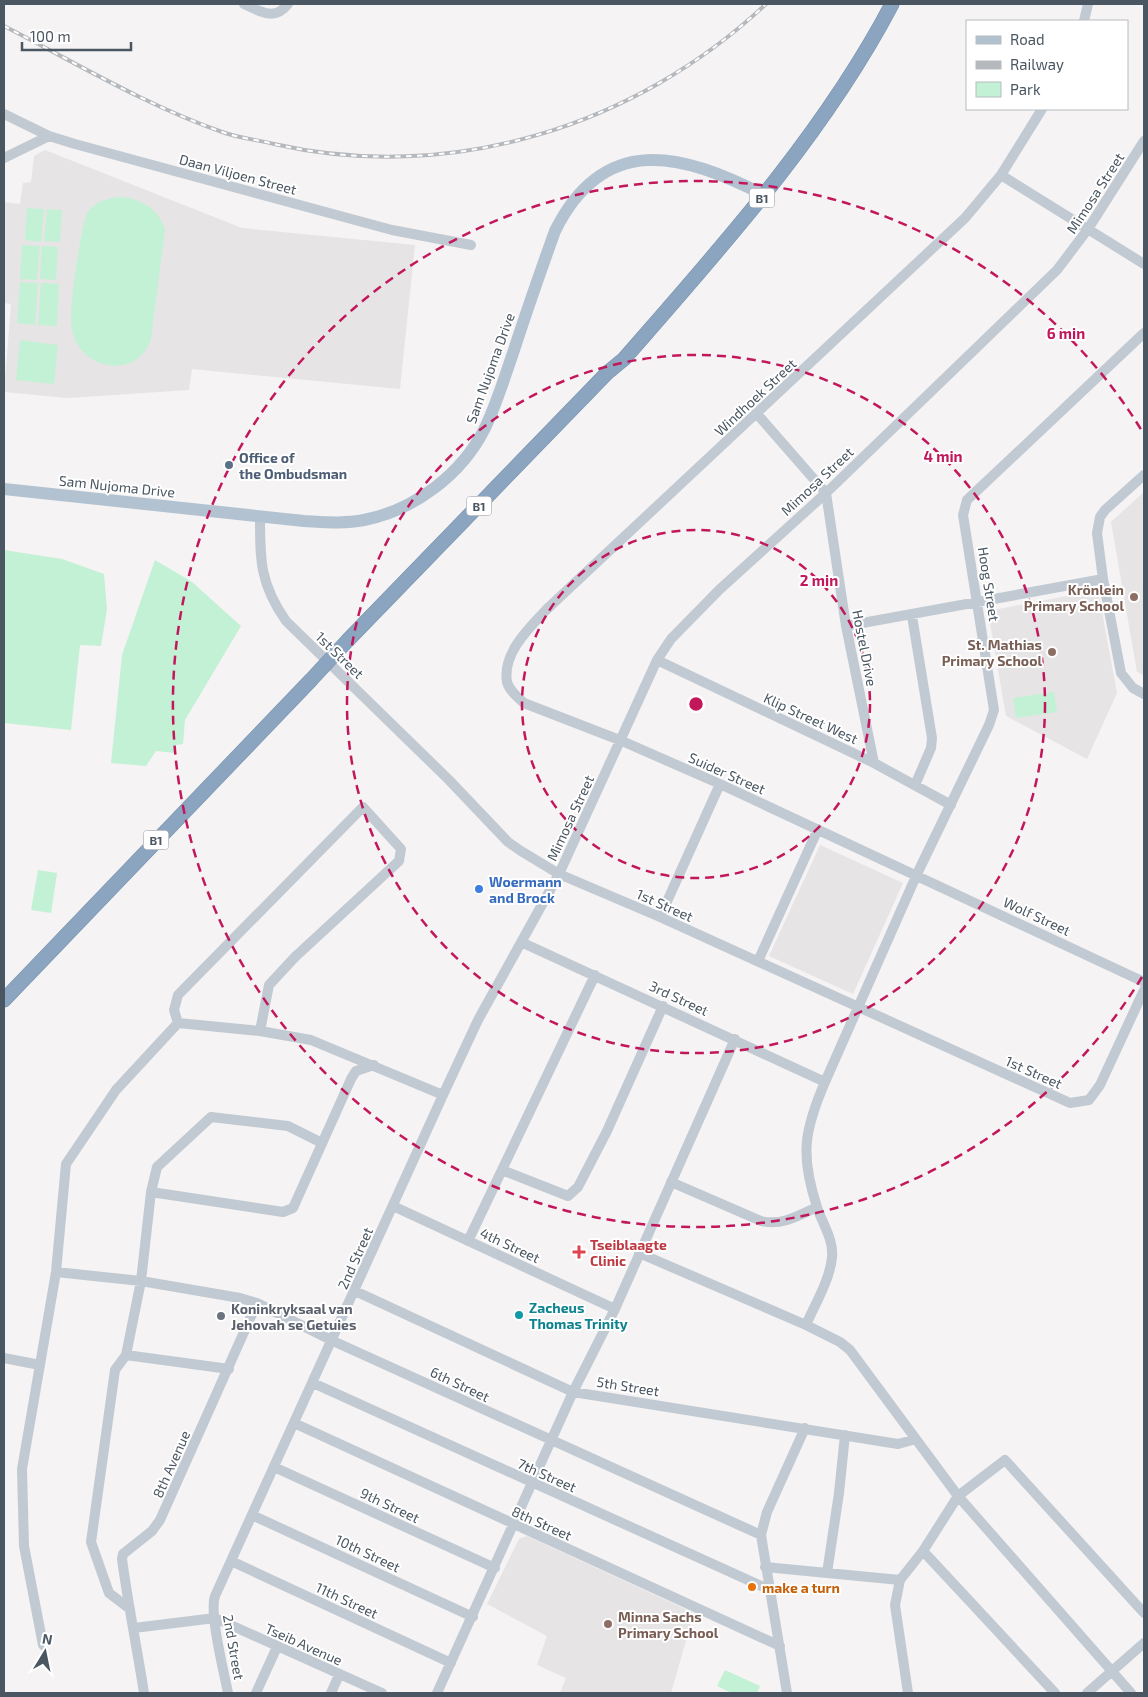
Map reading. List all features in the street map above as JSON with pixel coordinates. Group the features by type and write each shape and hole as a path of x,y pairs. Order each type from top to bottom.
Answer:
{"highway":[{"name":"B1","path":"4,1000 349,639 607,373 624,359 726,242 819,108 886,4"},
{"name":"B1","path":"760,194 857,64 892,4"}],"main road":[{"name":"Sam Nujoma Drive","path":"4,489 324,522 366,520 412,502 455,470 472,449 495,406 559,224 575,197 605,173 632,162 662,159 684,162 709,170 760,194"}],"street":[{"path":"244,4 268,15 278,14 288,4"},
{"path":"1084,20 1088,4"},
{"name":"Windhoek Street","path":"524,702 514,694 507,682 512,654 528,629 547,609 965,218 1002,175 1041,110"},
{"name":"Daan Viljoen Street","path":"4,114 49,136 392,230 471,245"},
{"path":"4,158 49,136"},
{"name":"Mimosa Street","path":"559,874 622,741 657,660 671,639 719,590 826,493 1057,270 1088,230 1144,141"},
{"path":"1002,175 1144,264"},
{"name":"Hoog Street","path":"806,1324 828,1274 832,1258 832,1246 817,1206 809,1176 805,1142 812,1113 917,874 989,725 994,710 963,515 967,500 1144,333"},
{"path":"756,414 826,493"},
{"path":"1144,475 1100,517 1097,533 1103,579 1121,673 1133,688 1144,694"},
{"name":"Hostel Drive","path":"826,493 846,626 874,763"},
{"name":"1st Street","path":"260,516 260,553 264,579 272,601 286,621 452,782 508,842 559,874 660,917 1070,1103 1089,1100 1100,1085 1144,990"},
{"path":"846,626 912,616 1103,579"},
{"path":"912,616 932,738 931,748 915,785"},
{"name":"Klip Street West","path":"657,660 874,763 951,805"},
{"name":"Suider Street","path":"524,702 622,741 917,874"},
{"path":"660,917 720,784"},
{"path":"178,1023 174,1010 178,995 363,807 401,849 399,861 295,957 269,985 260,1030"},
{"path":"758,961 818,829"},
{"name":"2nd Street","path":"228,1693 213,1601 478,1020 559,874"},
{"name":"Wolf Street","path":"917,874 1144,982"},
{"name":"3rd Street","path":"520,942 735,1039 825,1082"},
{"path":"468,1241 595,975"},
{"path":"502,1170 568,1196 578,1187 607,1131 663,1006"},
{"path":"178,1023 260,1030 311,1040 443,1095"},
{"path":"43,1645 24,1546 22,1469 56,1272 66,1164 116,1090 178,1023"},
{"path":"437,1693 473,1617 573,1392 615,1309 735,1039"},
{"path":"151,1192 283,1212 293,1208 356,1071 374,1066"},
{"path":"130,1609 109,1592 91,1542 114,1370 126,1355 142,1281 151,1192 157,1167 211,1116 288,1126 322,1143"},
{"path":"671,1182 760,1221 774,1224 786,1221 817,1206"},
{"name":"4th Street","path":"393,1206 615,1309"},
{"path":"639,1253 806,1324 840,1342 850,1350 958,1496 1131,1693"},
{"name":"6th Street","path":"56,1272 142,1281 240,1298 257,1304 333,1341 761,1535"},
{"name":"5th Street","path":"355,1291 573,1392 898,1444 916,1439"},
{"name":"8th Avenue","path":"144,1693 122,1559 123,1554 152,1531 160,1520 257,1304"},
{"path":"126,1355 229,1369"},
{"path":"4,1358 40,1364"},
{"name":"7th Street","path":"313,1383 770,1590"},
{"name":"8th Street","path":"294,1423 780,1646"},
{"path":"786,1693 761,1535 767,1512 805,1428"},
{"path":"827,1573 839,1493 845,1435"},
{"path":"908,1693 895,1605 900,1580 923,1551 958,1496 1005,1460 1144,1613"},
{"name":"9th Street","path":"274,1467 495,1568"},
{"name":"10th Street","path":"252,1515 473,1617"},
{"path":"923,1551 1055,1693"},
{"name":"11th Street","path":"231,1561 451,1663"},
{"path":"765,1567 900,1580"},
{"path":"134,1628 215,1618"},
{"name":"Tseib Avenue","path":"215,1618 382,1693"},
{"path":"1087,1693 1144,1643"},
{"path":"256,1693 277,1647"},
{"path":"331,1693 339,1675"}],"shaded area":[{"path":"45,150 242,228 415,245 400,389 192,369 189,390 68,398 4,392 11,304 4,303 4,202 20,204 23,183 31,182 34,156"},
{"name":"Krönlein Primary School","path":"1144,492 1144,675 1137,672 1111,522"},
{"name":"St. Mathias Primary School","path":"1098,590 1117,693 1087,759 1006,716 988,611"},
{"path":"820,845 903,883 853,994 769,956"},
{"name":"Minna Sachs Primary School","path":"527,1536 694,1613 671,1693 560,1693 566,1678 537,1665 547,1636 487,1604 519,1539"}],"green space":[{"path":"122,197 136,200 148,206 158,216 165,229 151,339 145,351 136,359 126,364 114,366 92,359 82,351 74,337 71,317 85,219 91,208 99,202"},
{"path":"27,208 44,209 41,242 25,240"},
{"path":"47,209 62,210 60,242 44,241"},
{"path":"22,245 40,246 37,280 20,279"},
{"path":"42,246 58,247 56,280 40,279"},
{"path":"20,282 38,283 35,325 17,323"},
{"path":"41,283 59,284 57,326 38,325"},
{"path":"20,340 58,345 54,384 16,380"},
{"path":"4,550 62,559 104,574 107,609 101,646 80,645 71,730 4,723"},
{"path":"155,560 192,582 241,626 185,720 183,744 176,745 175,753 156,751 146,766 111,763 122,655"},
{"path":"1054,692 1057,712 1016,718 1013,698"},
{"path":"38,870 57,873 51,913 31,910"},
{"path":"725,1670 760,1686 757,1693 732,1693 717,1686"}],"railway":[{"path":"4,26 140,97 225,133 274,144 340,155 407,156 472,150 537,135 599,113 659,83 714,47 766,4"}],"place":[{"name":"Office of the Ombudsman","path":"229,465"},
{"name":"Krönlein Primary School","path":"1134,597"},
{"name":"St. Mathias Primary School","path":"1052,652"},
{"name":"Woermann and Brock","path":"479,889"},
{"name":"Tseiblaagte Clinic","path":"579,1252"},
{"name":"Zacheus Thomas Trinity","path":"519,1315"},
{"name":"Koninkryksaal van Jehovah se Getuies","path":"221,1316"},
{"name":"make a turn","path":"752,1587"},
{"name":"Minna Sachs Primary School","path":"608,1624"}]}
